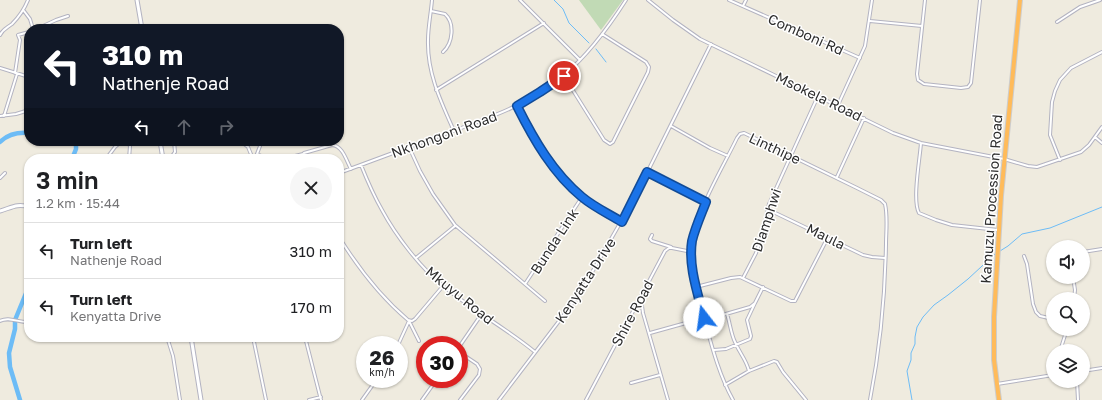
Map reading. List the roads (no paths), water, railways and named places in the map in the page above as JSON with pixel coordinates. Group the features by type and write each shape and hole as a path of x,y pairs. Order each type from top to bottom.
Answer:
{"highway":[{"name":"Kamuzu Procession Road","path":"999,400 993,332 1004,159 1020,0"}],"main road":[{"path":"137,0 141,24"},
{"path":"1,211 11,206 24,205"},
{"path":"192,342 201,400"}],"street":[{"path":"0,35 3,30 13,23 24,11 28,0"},
{"path":"432,0 428,40 430,66 436,90 454,131"},
{"path":"520,0 580,60"},
{"name":"Nkhongoni Road","path":"344,171 517,106 564,76 580,60 626,0"},
{"name":"Msokela Road","path":"648,0 694,36 894,133 921,143 1037,167 1060,160 1083,150 1102,127"},
{"name":"Comboni Rd","path":"729,0 860,58"},
{"path":"743,6 746,0"},
{"path":"838,105 867,41 872,0"},
{"path":"925,0 917,74 918,80 924,84 961,88 968,87 971,83 980,0"},
{"path":"1057,22 1080,7 1100,0"},
{"path":"24,11 31,24"},
{"path":"431,11 445,14 450,21 452,28 451,40 449,46 443,52"},
{"path":"47,24 68,16"},
{"path":"870,21 922,26"},
{"path":"436,90 544,23"},
{"path":"4,116 16,73 20,40 18,35 24,33"},
{"path":"564,76 604,140 610,144 613,142 648,72 649,67 646,62 601,34"},
{"name":"Kenyatta Drive","path":"499,400 583,288 622,222 711,44"},
{"path":"1060,160 1050,134 1052,102 1055,91 1060,80 1071,68 1102,52"},
{"path":"0,68 24,75"},
{"name":"Diamphwi","path":"743,278 762,239 767,209 790,155 818,96"},
{"path":"517,106 542,152 563,178 582,197 622,222"},
{"path":"0,116 24,112"},
{"path":"836,177 864,118"},
{"path":"671,126 710,148 728,156"},
{"name":"Linthipe","path":"733,400 725,385 713,350 696,287 692,252 694,234 706,202 738,136 744,133 836,177 881,200 885,204 886,258 880,337 870,400"},
{"path":"1095,137 1102,143"},
{"path":"921,143 916,181 916,207 919,213 952,225 999,230"},
{"path":"109,154 116,146"},
{"path":"257,154 260,146"},
{"path":"301,154 326,146"},
{"path":"337,146 343,154"},
{"path":"409,147 433,194 455,225 545,301"},
{"path":"344,156 351,169"},
{"name":"Mkuyu Road","path":"361,165 381,209 416,258 443,286 535,352"},
{"path":"647,172 706,202"},
{"path":"0,178 5,173"},
{"name":"Bunda Link","path":"525,284 582,197"},
{"name":"Maula","path":"767,209 868,256 886,258"},
{"path":"0,215 1,211"},
{"path":"416,258 455,225"},
{"path":"652,235 650,239 652,241 672,248 692,252"},
{"path":"696,287 740,277 791,301 795,301 828,237"},
{"path":"344,245 352,258 366,275 409,321 416,336"},
{"name":"Shire Road","path":"586,400 664,253 667,249 672,248"},
{"path":"1090,251 1102,249"},
{"path":"1024,256 1027,264 1033,304 1036,312 1040,316 1046,317"},
{"path":"402,336 409,321 415,319 443,286"},
{"path":"713,350 726,349 751,338 747,320 763,287"},
{"path":"641,298 643,313 650,333 660,375 668,400"},
{"path":"650,333 727,314 750,307 755,303"},
{"path":"467,336 482,314"},
{"path":"727,314 736,345 741,356 746,360 749,371"},
{"path":"0,321 6,318 24,322"},
{"path":"169,342 173,356 180,400"},
{"path":"254,342 266,400"},
{"path":"305,342 321,398 309,400"},
{"path":"460,400 479,375 480,369 477,364 468,358"},
{"path":"725,385 765,363 776,361 806,400"},
{"path":"1090,370 1102,368"},
{"path":"631,383 660,375"},
{"path":"997,384 1046,376"},
{"path":"362,400 371,388"},
{"path":"422,400 431,388"},
{"path":"1077,388 1078,400"}],"waterway":[{"path":"554,0 563,9 569,23 589,43"},
{"path":"596,49 606,62"},
{"path":"0,142 13,134 24,133"},
{"path":"74,154 76,146"},
{"path":"1000,251 1022,234 1050,228 1102,207"},
{"path":"912,400 907,371 911,360 911,353 915,344 917,327 923,317 934,305 968,279 995,254"},
{"path":"20,400 10,367 9,353 15,329 15,320 24,298"}]}
